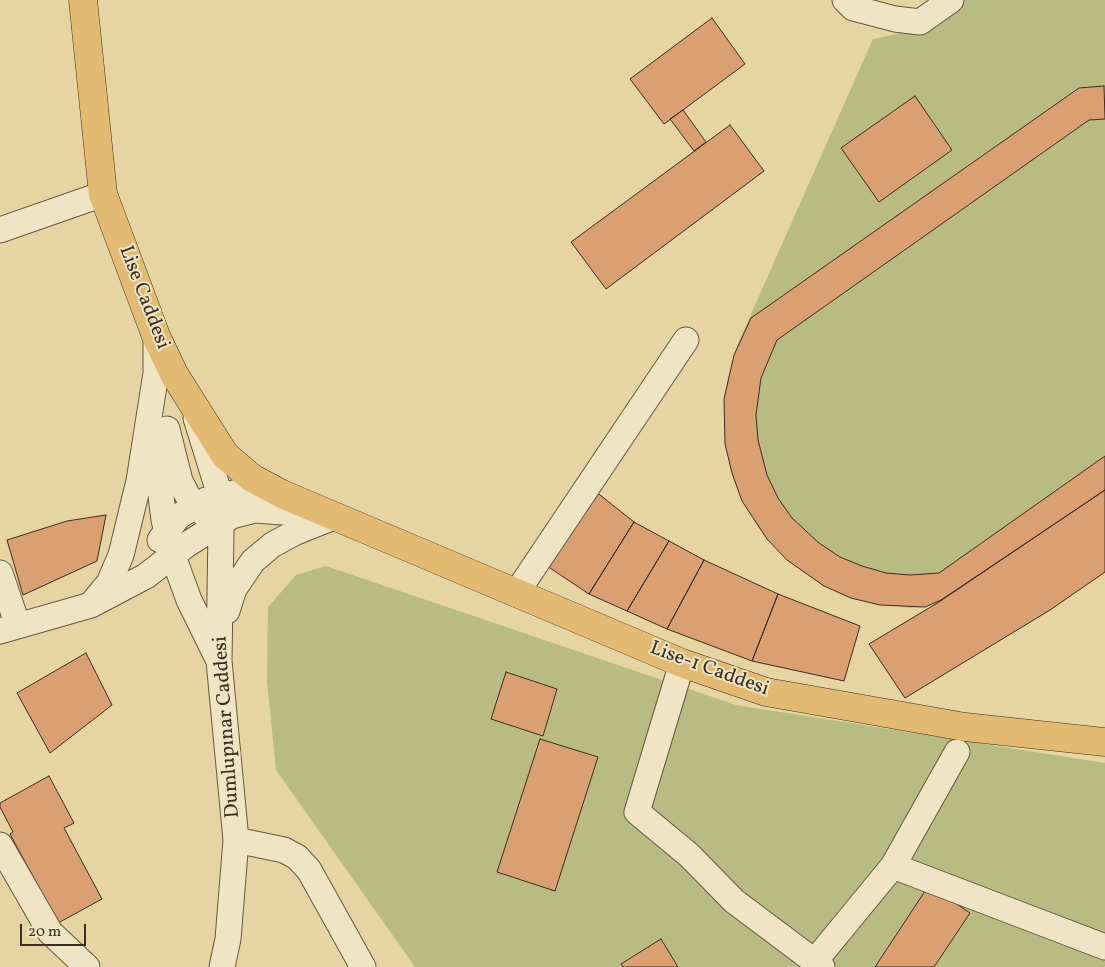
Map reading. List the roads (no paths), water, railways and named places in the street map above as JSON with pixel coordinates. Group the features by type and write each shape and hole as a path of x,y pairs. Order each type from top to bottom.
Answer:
{"main road":[{"name":"Lise Caddesi","path":"83,0 103,194 156,336 209,433 236,466 252,478 282,494 336,516"},
{"name":"Lise-1 Caddesi","path":"336,516 682,664 766,692 965,727 1105,742"}],"street":[{"path":"845,0 853,8 895,19 920,22 951,0"},
{"path":"0,230 103,194"},
{"path":"91,605 109,583 121,555 138,482 151,408 156,373 156,336"},
{"path":"517,592 686,340"},
{"path":"156,373 169,443 180,481 193,506 206,515 249,489 282,494"},
{"name":"Dumlupınar Caddesi","path":"192,403 222,507 219,650 236,840 228,939 222,967"},
{"path":"151,408 167,530 173,556 189,600 219,650"},
{"path":"91,605 133,569 154,548 179,516 193,506"},
{"path":"222,507 336,516"},
{"path":"0,573 9,628 91,605 146,576 173,556 222,507"},
{"path":"219,650 234,589 253,561 272,545 294,533 336,516"},
{"path":"682,664 638,812 689,854 734,901 818,964 894,866 957,752"},
{"path":"236,840 284,850 297,857 309,870 363,967"},
{"path":"0,845 50,932 87,967"},
{"path":"894,866 1105,947"}]}
